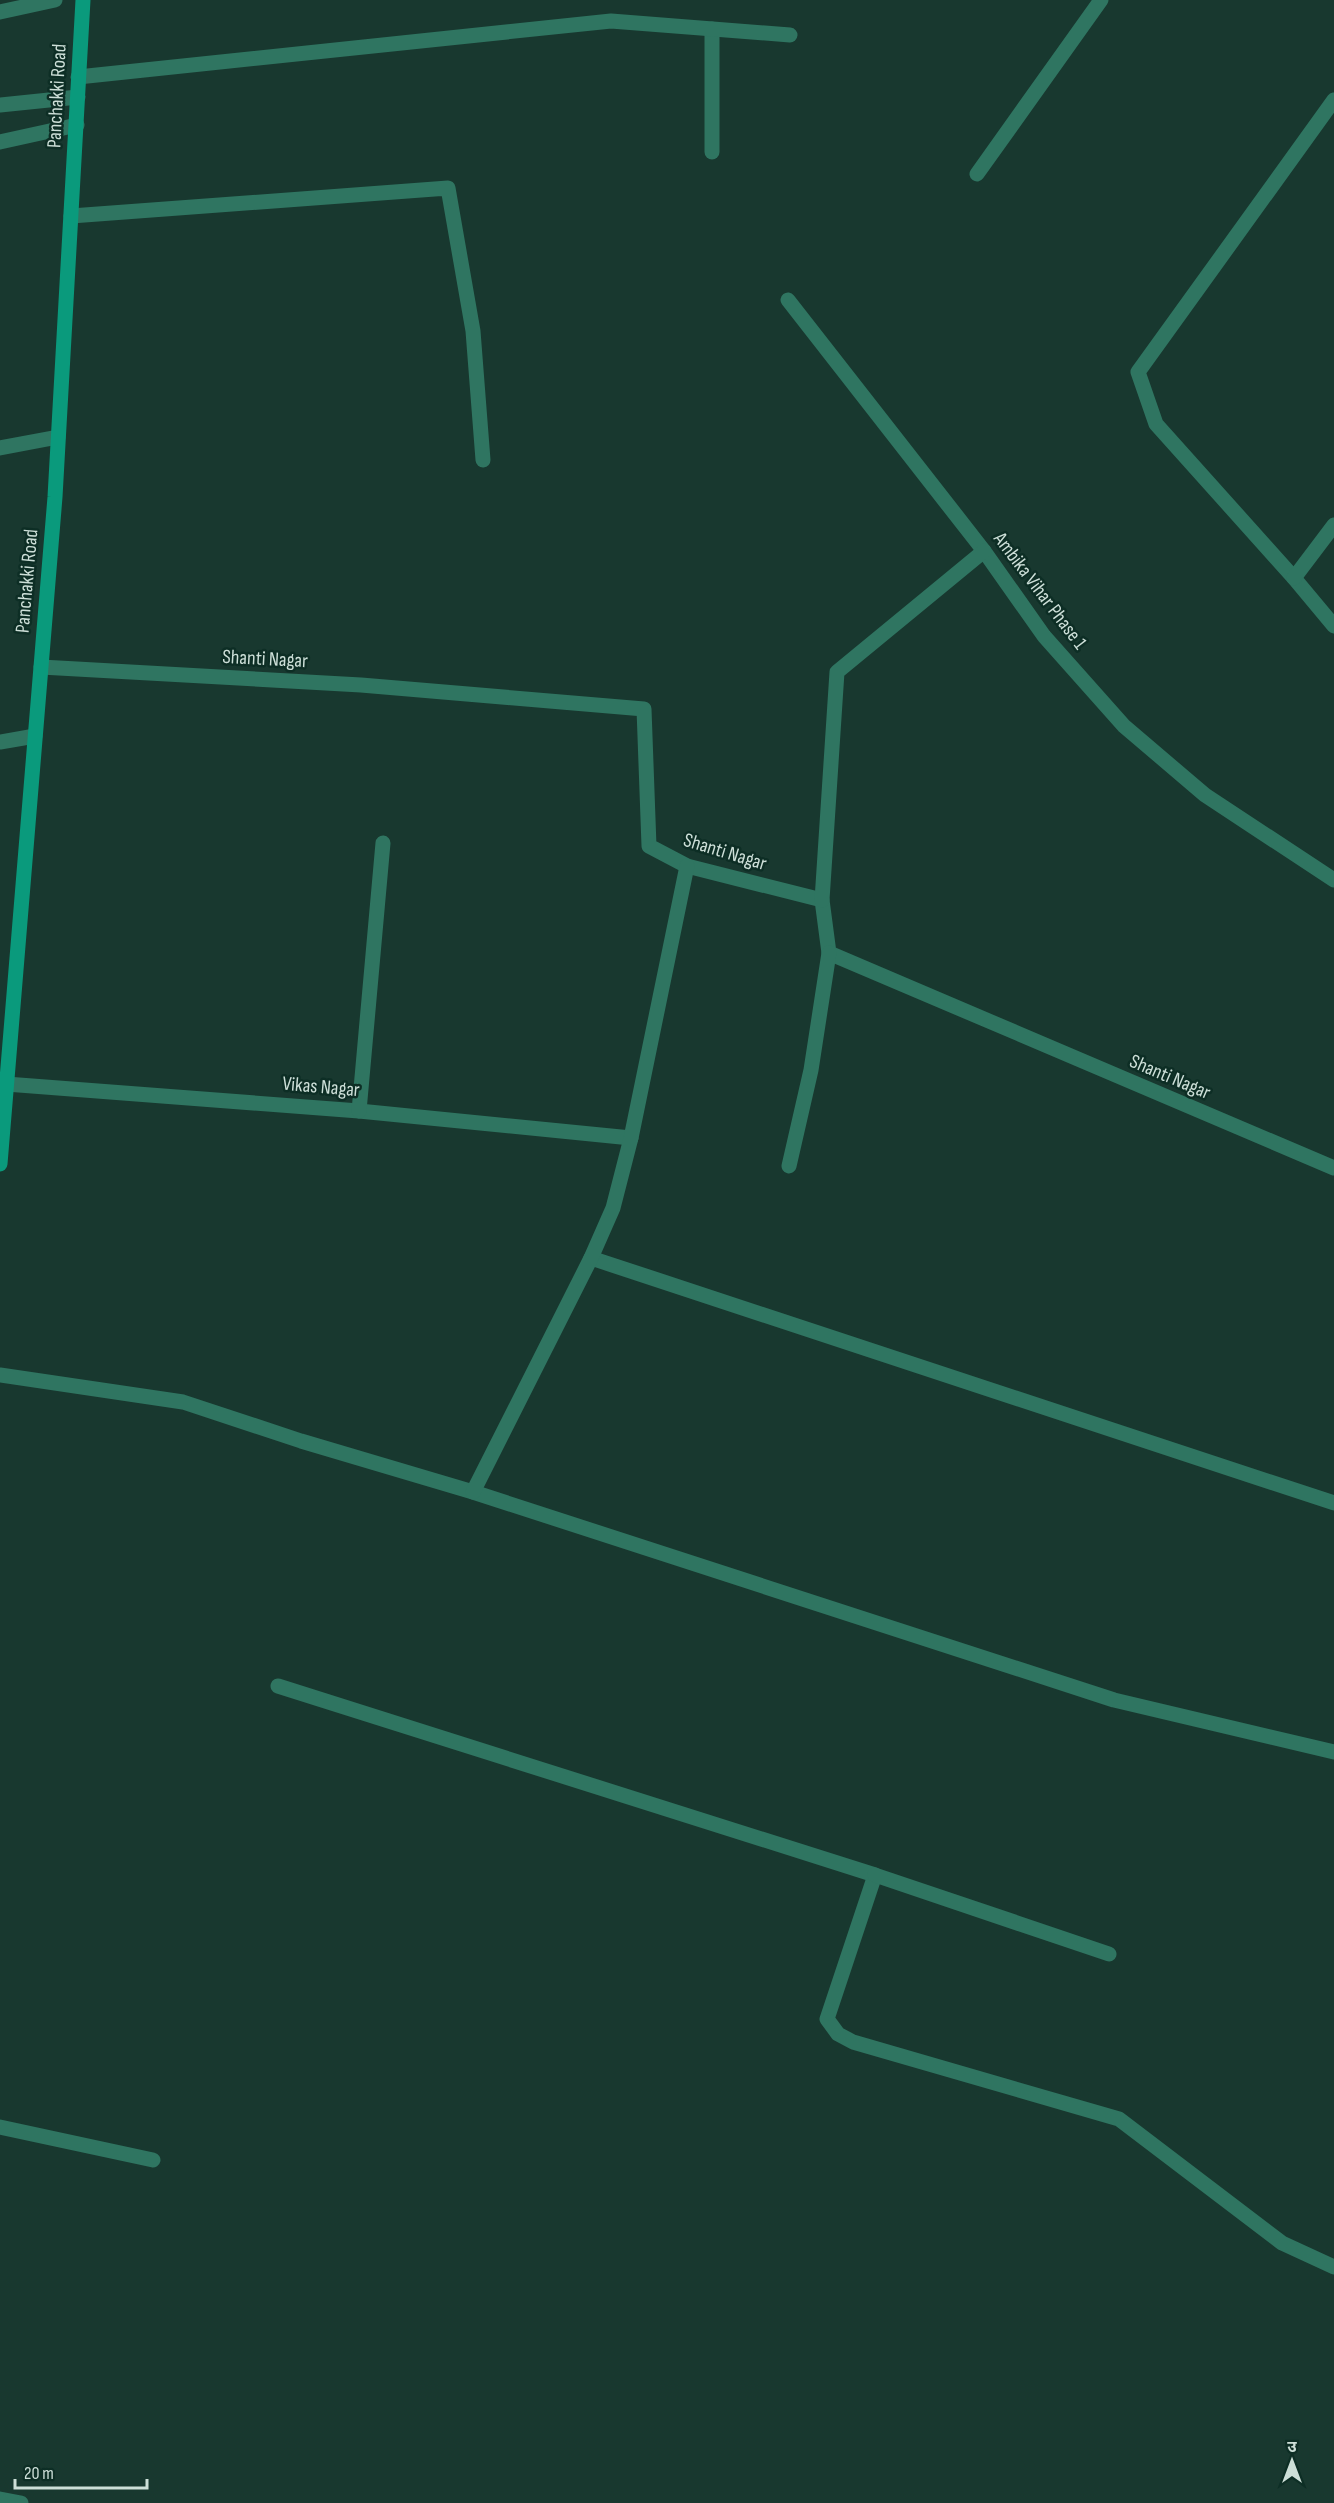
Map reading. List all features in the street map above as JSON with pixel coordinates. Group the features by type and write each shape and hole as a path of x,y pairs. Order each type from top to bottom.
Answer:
{"main road":[{"name":"Panchakki Road","path":"0,1164 58,437 83,0"}],"street":[{"path":"0,12 55,0"},
{"path":"977,174 1101,0"},
{"path":"78,77 611,21 790,35"},
{"path":"712,29 712,152"},
{"path":"0,105 78,97"},
{"path":"1334,100 1138,372 1156,424 1334,626"},
{"path":"0,142 76,124"},
{"path":"71,216 448,188 473,331 483,460"},
{"name":"Ambika Vihar Phase 1","path":"788,300 984,551 1044,636 1124,726 1205,795 1334,880"},
{"path":"0,447 58,437"},
{"path":"1294,578 1334,525"},
{"path":"789,1166 812,1070 829,953 822,900 837,672 984,551"},
{"name":"Shanti Nagar","path":"41,667 361,685 644,709 649,846 687,866 822,900"},
{"path":"0,742 35,736"},
{"path":"359,1111 383,843"},
{"path":"473,1492 591,1258 613,1208 631,1138 687,866"},
{"name":"Shanti Nagar","path":"829,953 1334,1168"},
{"name":"Vikas Nagar","path":"6,1084 359,1111 631,1138"},
{"path":"591,1258 1334,1503"},
{"path":"0,1375 183,1402 301,1441 473,1492 1114,1700 1334,1752"},
{"path":"278,1686 875,1875 1108,1954"},
{"path":"875,1875 827,2019 838,2034 853,2042 1119,2119 1282,2242 1334,2267"},
{"path":"0,2127 153,2160"},
{"path":"0,2499 21,2503"}]}
